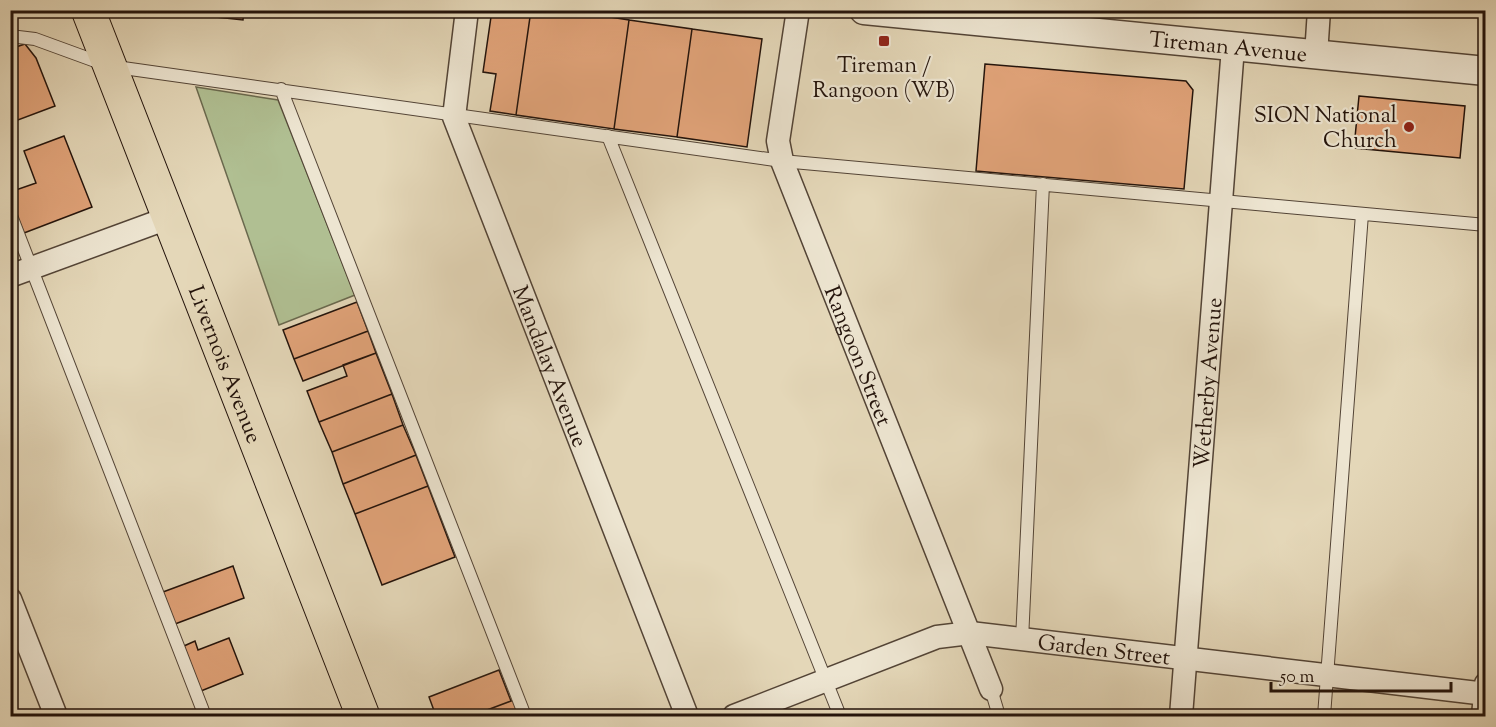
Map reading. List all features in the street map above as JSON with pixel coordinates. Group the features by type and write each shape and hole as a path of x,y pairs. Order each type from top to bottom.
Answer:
{"main road":[{"name":"Livernois Avenue","path":"88,10 363,717"}],"street":[{"name":"Mandalay Avenue","path":"467,10 454,114 467,157 687,717"},
{"name":"Rangoon Street","path":"798,10 778,141 782,161 991,690"},
{"name":"Tireman Avenue","path":"864,10 1485,71"},
{"path":"1316,55 1319,10"},
{"name":"Wetherby Avenue","path":"1181,717 1233,47"},
{"path":"10,276 168,218"},
{"path":"10,599 56,717"},
{"name":"Garden Street","path":"734,717 937,637 970,633 1185,660 1485,691"},
{"path":"1483,717 1485,691"}],"lane":[{"path":"10,36 35,39 109,66 782,161 1485,225"},
{"path":"281,89 525,717"},
{"path":"608,136 840,717"},
{"path":"1022,640 1043,184"},
{"path":"10,213 205,717"},
{"path":"1324,717 1362,214"},
{"path":"991,690 999,717"}],"green space":[{"path":"196,87 278,100 355,295 279,325"}],"building":[{"path":"188,10 244,10 243,20 188,14"},
{"path":"492,10 531,10 516,115 490,111 496,74 483,72"},
{"path":"531,10 566,10 629,20 614,129 516,115"},
{"path":"629,20 692,29 677,137 614,129"},
{"path":"692,29 762,39 747,147 677,137"},
{"path":"25,44 36,58 55,106 10,123 10,49"},
{"path":"985,64 1186,81 1193,90 1184,189 976,171"},
{"name":"SION National Church","path":"1359,96 1465,106 1460,158 1354,148"},
{"path":"64,136 92,207 24,233 10,198 10,192 36,183 24,151"},
{"path":"357,302 368,331 294,359 283,330"},
{"path":"368,331 376,353 303,381 294,359"},
{"path":"376,353 392,394 319,422 307,391 347,376 343,365"},
{"path":"392,394 403,425 332,452 319,422"},
{"path":"403,425 416,455 343,484 332,452"},
{"path":"416,455 428,486 355,514 343,484"},
{"path":"428,486 455,557 382,585 355,514"},
{"path":"233,566 244,598 175,624 163,592"},
{"path":"229,638 243,674 201,691 184,646 195,641 198,650"},
{"path":"499,670 511,701 471,716 436,716 429,697"},
{"path":"515,700 522,716 471,716 511,701"}],"place":[{"name":"Tireman / Rangoon (WB)","path":"884,41"},
{"name":"SION National Church","path":"1409,127"}]}
